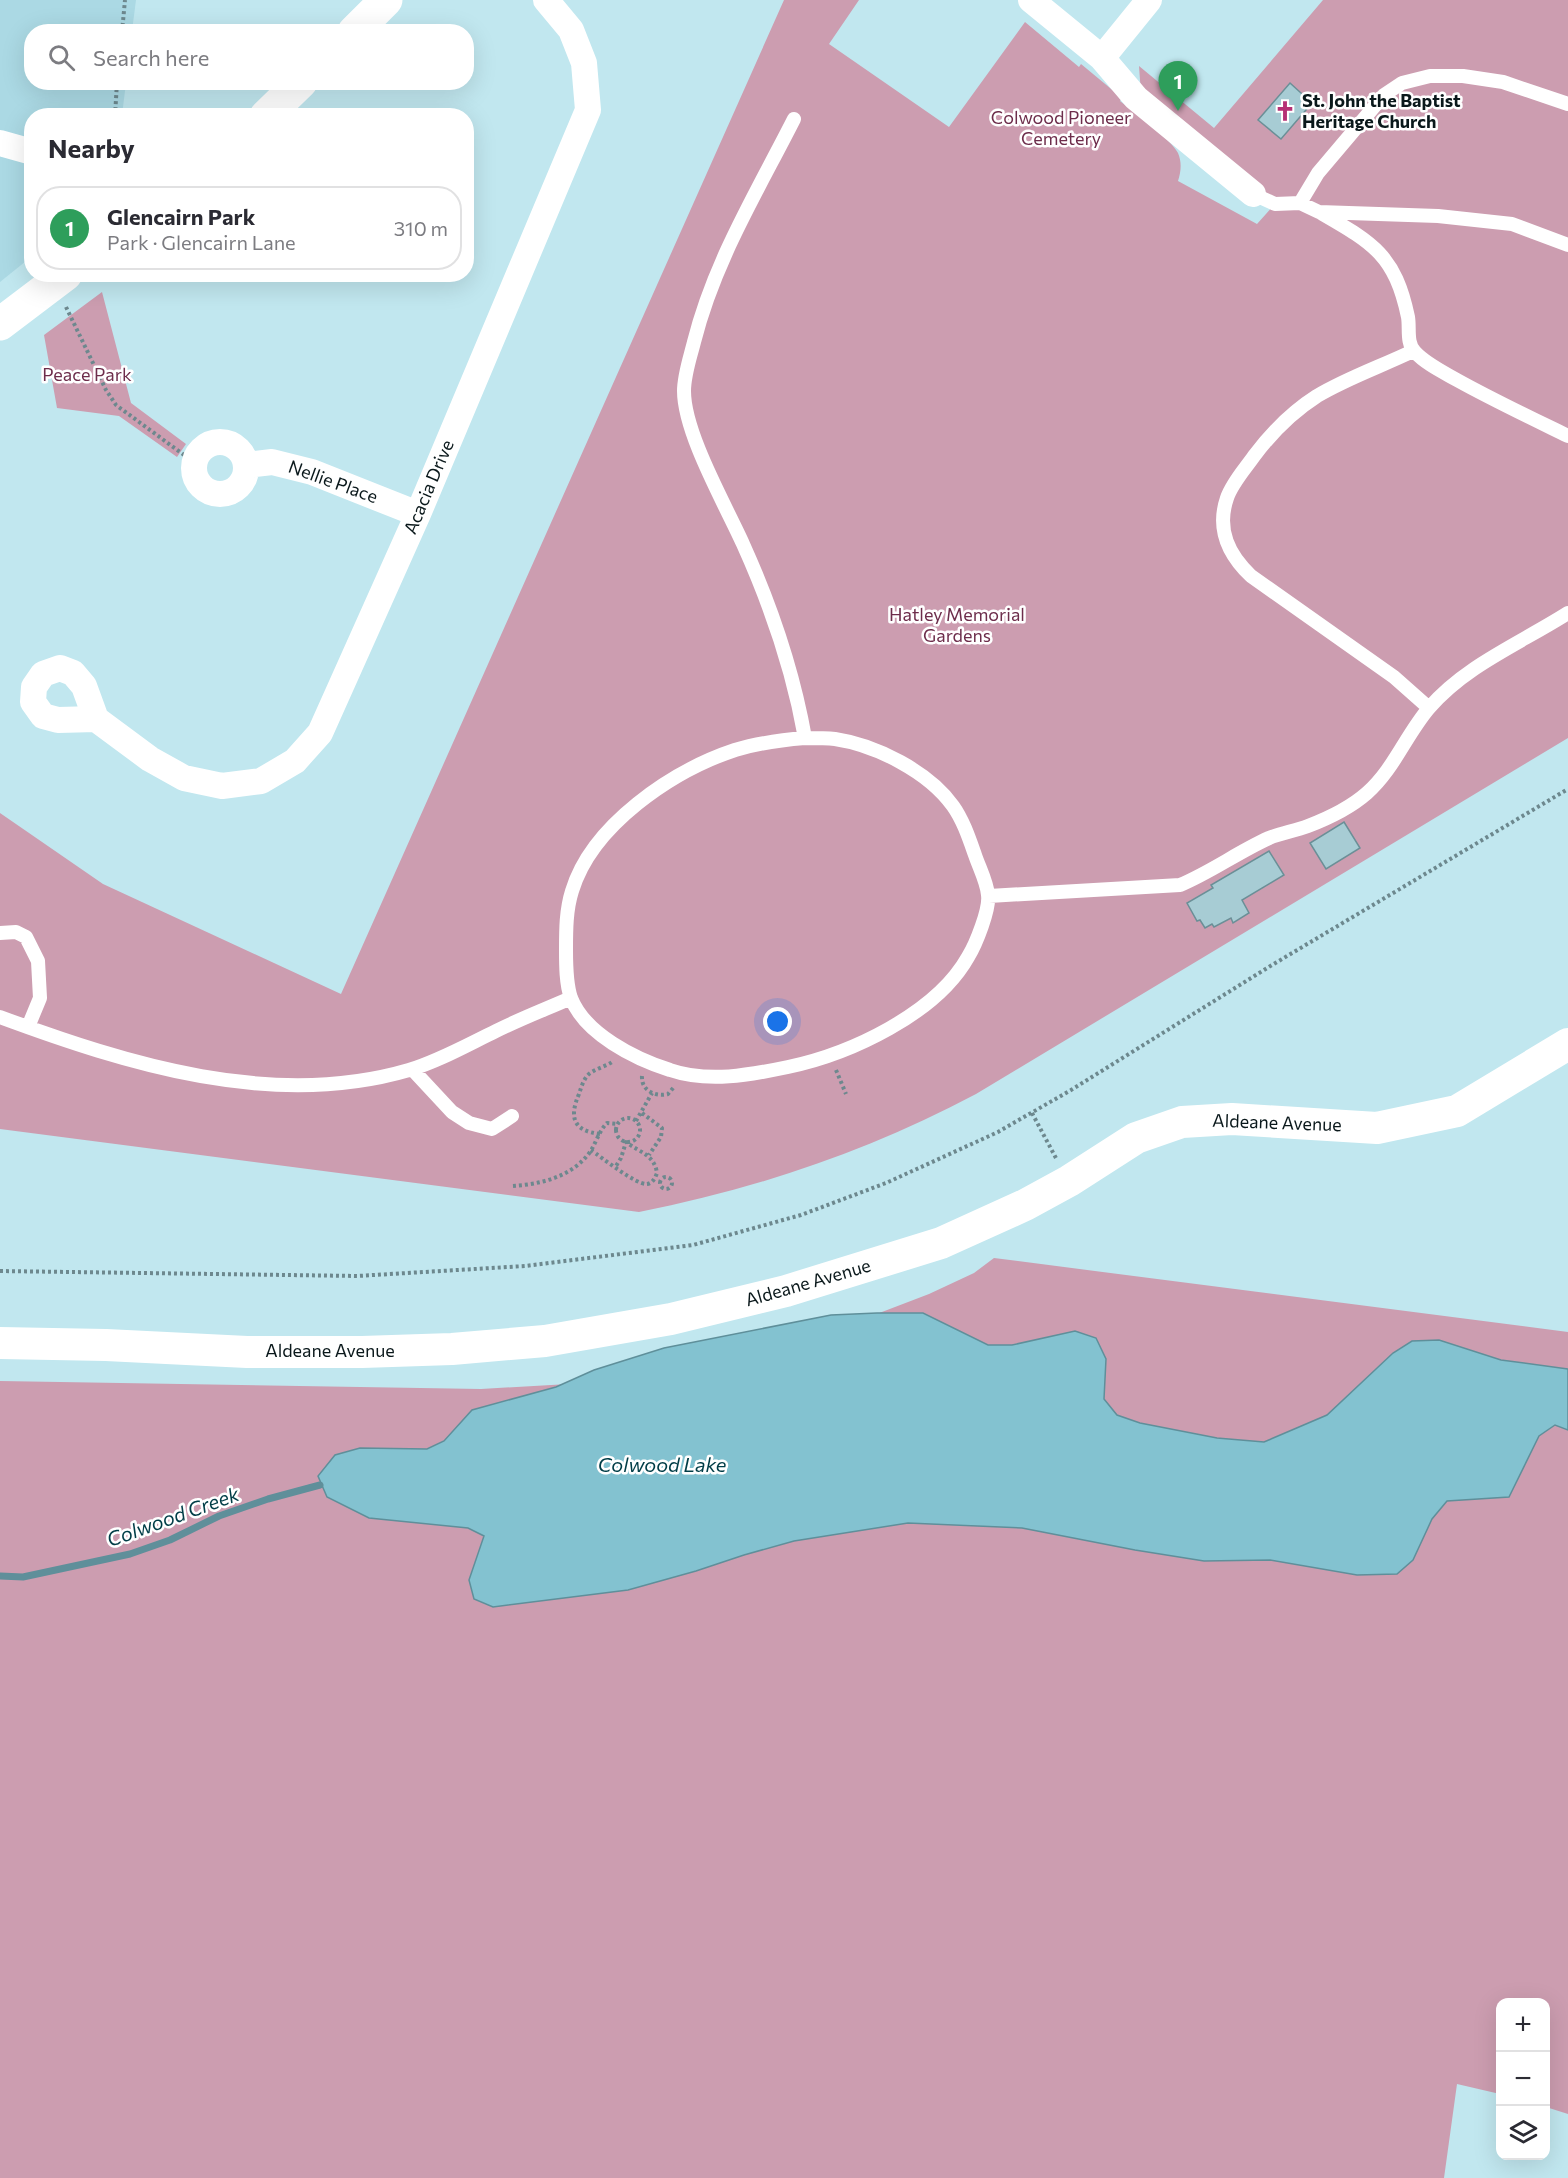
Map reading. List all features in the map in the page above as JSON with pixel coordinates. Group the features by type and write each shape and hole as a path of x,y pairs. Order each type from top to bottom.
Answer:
{"main road":[{"path":"361,24 383,1"},
{"path":"274,108 293,90"},
{"path":"0,324 56,282"}],"street":[{"name":"Acacia Drive","path":"96,720 150,759 184,778 222,786 261,781 295,762 320,733 418,514 588,110 584,63 571,30 546,0"},
{"path":"1031,0 1102,58 1136,98 1253,194"},
{"path":"1102,58 1149,0"},
{"path":"0,143 24,150"},
{"path":"222,442 234,445 242,454 246,465 245,476 239,486 229,493 218,495 206,491 198,483 194,472 195,460 200,450 210,443 222,442"},
{"name":"Nellie Place","path":"246,465 272,462 312,472 418,514"},
{"name":"Aldeane Avenue","path":"0,1343 106,1345 247,1352 452,1349 545,1341 671,1320 786,1291 941,1243 1025,1205 1069,1181 1136,1138 1182,1122 1232,1119 1377,1128 1457,1111 1568,1044"}],"lane":[{"path":"1300,203 1318,172 1384,95 1402,83 1430,76 1463,76 1503,82 1568,104"},
{"path":"794,119 736,228 716,276 698,325 688,363 684,391 686,408 694,435 743,545 782,643 793,676 806,738"},
{"path":"1253,194 1275,204 1300,203 1319,212 1370,244 1386,259 1396,276 1408,319 1408,336 1413,351 1440,370 1568,436"},
{"path":"1319,212 1438,216 1512,224 1568,244"},
{"path":"1413,351 1326,392 1291,415 1272,433 1239,477 1227,497 1223,520 1227,543 1235,561 1251,576 1394,677 1429,708"},
{"path":"989,896 1180,885 1203,875 1269,838 1308,826 1341,812 1386,774 1429,708 1456,683 1487,661 1568,613"},
{"path":"806,738 835,739 888,755 935,787 953,806 966,830 989,896 981,926 968,958 946,985 923,1006 867,1040 831,1055 760,1072 725,1077 678,1072 623,1051 586,1021 571,998 566,964 567,912 573,888 597,843 642,801 673,779 705,762 735,750 770,741 806,738"},
{"path":"0,933 16,932 26,937 38,962 40,998 28,1027"},
{"path":"0,1017 117,1057 157,1067 256,1083 303,1084 354,1082 412,1069 571,998"},
{"path":"412,1069 452,1112 469,1123 492,1129 512,1116"}],"path":[{"path":"123,24 125,0"},
{"path":"115,108 117,90"},
{"path":"61,282 106,390 116,405 184,455 195,460"},
{"path":"0,1271 357,1276 525,1266 693,1245 801,1215 854,1196 965,1148 1032,1113 1272,965 1568,789"},
{"path":"600,1134 589,1133 576,1125 573,1117 574,1109 587,1076 609,1064 623,1051"},
{"path":"831,1055 846,1094"},
{"path":"636,1120 652,1093"},
{"path":"642,1113 662,1128 661,1137 649,1155"},
{"path":"1032,1113 1069,1181"},
{"path":"591,1150 646,1184 658,1179 656,1167 649,1155 626,1142 619,1138 616,1133 618,1124 626,1118 636,1120 640,1135 633,1142 626,1142"},
{"path":"513,1186 549,1181 577,1164 591,1150 607,1123 618,1124"},
{"path":"616,1166 626,1142"}],"shaded area":[{"path":"0,0 136,0 133,24 24,24 24,90 125,90 123,108 24,108 24,263 0,282"}],"green space":[{"name":"Hatley Memorial Gardens","path":"784,0 859,0 829,44 949,127 1025,22 1079,67 1081,64 1122,98 1120,101 1174,147 1181,167 1178,181 1257,224 1274,205 1141,94 1139,66 1214,128 1323,0 1568,0 1568,738 976,1094 854,1150 770,1179 684,1202 639,1212 0,1129 0,813 103,884 341,994"},
{"name":"Peace Park","path":"102,292 131,403 186,444 177,457 119,416 57,408 44,335"},
{"path":"994,1258 1568,1332 1568,2114 1550,2108 1550,1998 1496,1998 1496,2093 1457,2084 1444,2178 0,2178 0,1381 481,1389 603,1382 827,1333 929,1294 974,1273"}],"water":[{"name":"Colwood Lake","path":"923,1313 988,1345 1012,1345 1075,1331 1096,1338 1106,1359 1104,1399 1117,1415 1140,1423 1217,1438 1264,1442 1327,1415 1393,1353 1412,1341 1439,1340 1501,1360 1568,1369 1568,1430 1555,1425 1539,1436 1509,1497 1447,1501 1432,1519 1413,1560 1397,1574 1357,1575 1270,1560 1204,1561 1022,1528 908,1523 794,1541 628,1590 493,1607 474,1599 469,1580 484,1536 468,1528 369,1518 327,1497 318,1476 335,1455 360,1448 427,1449 444,1441 472,1410 556,1387 594,1370 664,1348 831,1315"}],"building":[{"name":"St. John the Baptist Heritage Church","path":"1290,83 1312,103 1281,139 1258,120"},
{"path":"1344,822 1360,848 1326,869 1310,843"},
{"path":"1269,851 1284,875 1242,900 1249,913 1233,923 1231,918 1214,927 1212,924 1205,928 1200,920 1197,921 1187,903 1213,888 1211,885"}],"waterway":[{"name":"Colwood Creek","path":"0,1576 23,1577 130,1554 170,1540 219,1516 268,1499 320,1485"}],"place":[{"name":"Glencairn Park","path":"1178,111"},
{"name":"St. John the Baptist Heritage Church","path":"1285,111"}],"park label":[{"name":"Colwood Pioneer Cemetery","path":"1061,128"}]}
